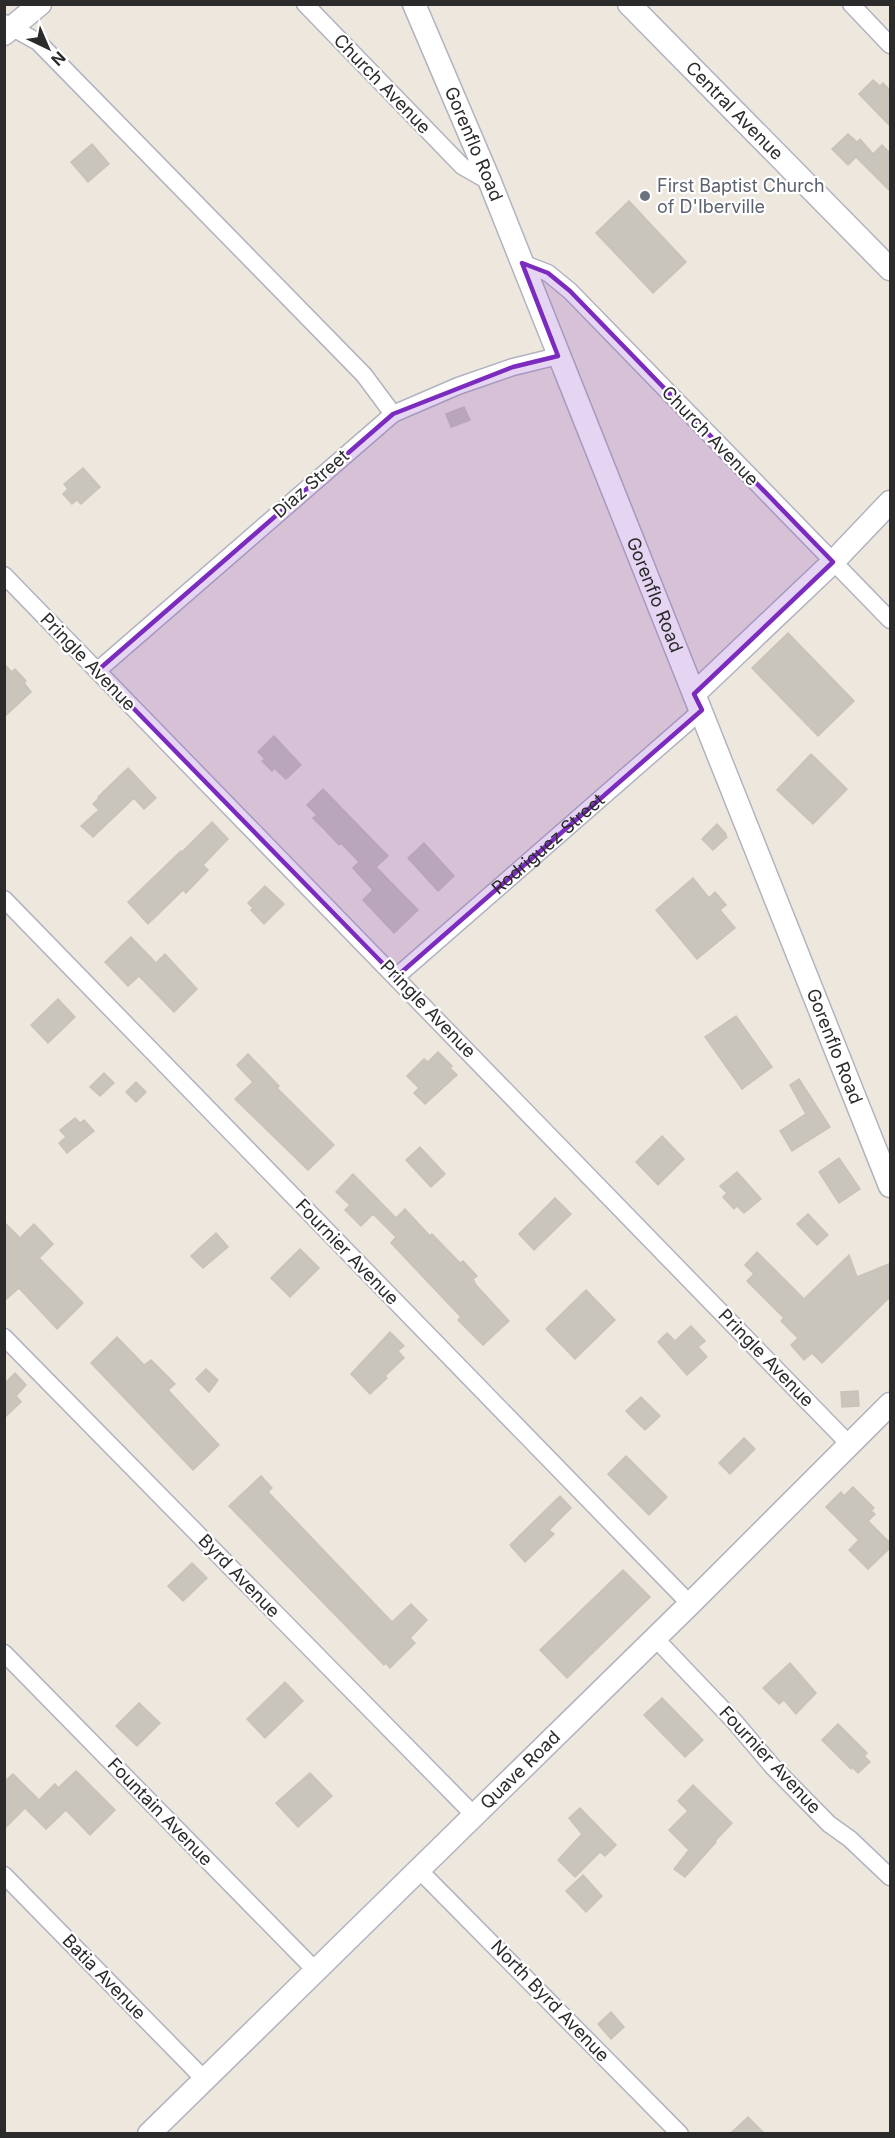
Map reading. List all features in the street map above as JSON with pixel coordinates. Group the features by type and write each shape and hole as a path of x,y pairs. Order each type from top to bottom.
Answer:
{"street":[{"path":"40,4 7,28 38,42 364,375 393,414"},
{"name":"Church Avenue","path":"305,4 462,166 490,182"},
{"name":"Gorenflo Road","path":"414,4 490,182 891,1186"},
{"name":"Central Avenue","path":"629,4 891,269"},
{"path":"851,4 891,45"},
{"name":"Church Avenue","path":"522,262 548,273 570,291 891,620"},
{"name":"Diaz Street","path":"97,671 393,414 458,386 513,367 558,356"},
{"name":"Rodriguez Street","path":"396,977 698,702 891,502"},
{"name":"Pringle Avenue","path":"4,575 850,1445"},
{"name":"Fournier Avenue","path":"4,899 690,1604"},
{"name":"Byrd Avenue","path":"4,1337 474,1815"},
{"name":"Quave Road","path":"148,2133 419,1870 891,1404"},
{"name":"Fournier Avenue","path":"655,1638 829,1824 850,1839 891,1877"},
{"name":"Fountain Avenue","path":"4,1653 316,1971"},
{"name":"North Byrd Avenue","path":"419,1870 680,2133"},
{"name":"Batia Avenue","path":"4,1875 204,2079"}],"highlighted area":[{"path":"522,263 548,273 570,291 833,562 694,694 702,710 396,977 97,671 393,414 513,367 558,356"}],"building":[{"path":"873,80 880,86 883,83 891,91 891,127 859,94"},
{"path":"848,134 857,142 860,139 873,154 882,145 891,154 891,192 856,157 848,165 832,149"},
{"path":"92,144 109,164 88,182 71,162"},
{"path":"629,201 686,262 653,293 596,233"},
{"path":"464,407 470,420 451,427 446,414"},
{"path":"83,468 100,487 81,504 77,500 72,504 63,494 68,489 64,484"},
{"path":"788,633 854,701 818,736 752,668"},
{"path":"4,664 12,672 15,669 26,681 24,683 31,692 4,717"},
{"path":"274,736 301,765 286,779 274,768 272,771 262,761 265,759 258,752"},
{"path":"811,754 847,789 813,824 777,790"},
{"path":"128,768 156,798 144,809 134,798 93,837 81,826 99,810 93,804 98,797"},
{"path":"323,789 388,856 376,867 418,910 394,933 363,900 373,890 353,868 359,862 313,818 317,815 307,805"},
{"path":"212,822 228,839 203,865 208,870 186,893 183,890 148,924 128,902"},
{"path":"717,824 727,837 713,850 702,839"},
{"path":"424,843 454,876 438,891 408,858"},
{"path":"693,878 709,898 715,892 726,905 720,910 735,928 697,959 656,910"},
{"path":"265,886 284,904 264,924 251,910 253,908 248,903"},
{"path":"131,937 156,963 165,954 197,989 174,1012 139,976 128,986 105,962"},
{"path":"58,999 75,1017 48,1043 31,1025"},
{"path":"736,1016 772,1067 742,1089 705,1037"},
{"path":"438,1052 452,1066 450,1068 457,1075 425,1104 414,1093 419,1088 407,1076 424,1059 428,1062"},
{"path":"248,1054 279,1086 277,1088 334,1145 308,1170 235,1099 253,1082 237,1065"},
{"path":"104,1073 114,1083 100,1096 90,1087"},
{"path":"799,1079 830,1127 792,1151 780,1131 806,1114 790,1085"},
{"path":"136,1082 146,1092 136,1102 126,1092"},
{"path":"75,1118 80,1123 84,1120 94,1131 67,1153 59,1143 66,1137 60,1130"},
{"path":"662,1136 684,1159 658,1185 636,1162"},
{"path":"420,1147 445,1174 431,1187 406,1160"},
{"path":"839,1158 860,1189 839,1203 819,1172"},
{"path":"737,1172 761,1199 744,1213 737,1206 734,1209 723,1197 727,1193 720,1186"},
{"path":"353,1174 396,1218 405,1209 430,1236 432,1234 460,1263 463,1261 477,1276 473,1279 476,1285 509,1321 483,1345 458,1320 461,1317 391,1243 396,1237 373,1214 361,1226 345,1210 350,1205 336,1192"},
{"path":"555,1198 571,1214 534,1250 519,1234"},
{"path":"808,1214 828,1235 817,1245 797,1224"},
{"path":"4,1222 20,1238 34,1224 53,1244 39,1258 83,1303 57,1329 19,1288 4,1301"},
{"path":"216,1233 228,1247 203,1268 191,1256"},
{"path":"300,1249 319,1268 290,1297 271,1278"},
{"path":"757,1252 804,1299 849,1255 857,1277 891,1263 891,1296 822,1363 812,1353 804,1360 791,1345 798,1338 781,1321 784,1318 747,1281 754,1274 745,1265"},
{"path":"586,1290 615,1320 575,1359 546,1329"},
{"path":"691,1326 705,1341 698,1347 707,1357 687,1375 658,1342 667,1333 675,1341"},
{"path":"390,1332 404,1346 398,1351 404,1358 370,1394 351,1374"},
{"path":"117,1337 144,1365 151,1360 175,1384 168,1390 219,1445 193,1470 91,1363"},
{"path":"206,1369 218,1380 209,1392 196,1379"},
{"path":"15,1373 26,1385 16,1396 21,1402 4,1418 4,1384"},
{"path":"858,1391 859,1406 842,1407 841,1392"},
{"path":"641,1397 660,1416 645,1430 626,1411"},
{"path":"744,1438 755,1449 730,1474 719,1463"},
{"path":"626,1456 667,1497 649,1515 608,1474"},
{"path":"261,1476 272,1488 268,1492 392,1622 411,1604 427,1620 410,1638 415,1643 390,1668 386,1663 384,1665 229,1506"},
{"path":"853,1487 874,1508 871,1511 875,1514 868,1521 891,1544 891,1547 868,1569 849,1550 859,1540 826,1507 841,1492 844,1496"},
{"path":"560,1496 571,1508 549,1530 554,1534 525,1562 510,1545"},
{"path":"192,1563 207,1578 183,1601 168,1586"},
{"path":"623,1570 650,1597 567,1678 540,1650"},
{"path":"790,1663 816,1693 796,1714 784,1700 779,1704 763,1688"},
{"path":"285,1682 303,1701 265,1738 247,1719"},
{"path":"662,1698 703,1740 685,1757 644,1715"},
{"path":"139,1703 160,1723 137,1746 116,1726"},
{"path":"838,1724 867,1753 864,1756 870,1762 858,1773 822,1740"},
{"path":"76,1771 115,1810 90,1835 66,1810 46,1829 25,1808 4,1829 4,1782 13,1774 39,1800 55,1784 58,1788"},
{"path":"310,1773 332,1796 298,1827 276,1803"},
{"path":"693,1785 732,1823 685,1877 674,1869 689,1850 669,1830 688,1811 678,1801"},
{"path":"580,1808 616,1845 605,1856 600,1852 575,1877 558,1860 582,1834 569,1818"},
{"path":"583,1875 602,1896 586,1912 566,1891"},
{"path":"611,2012 624,2027 611,2039 598,2024"},
{"path":"748,2117 764,2133 731,2133"}],"place":[{"name":"First Baptist Church of D'Iberville","path":"645,196"}]}
